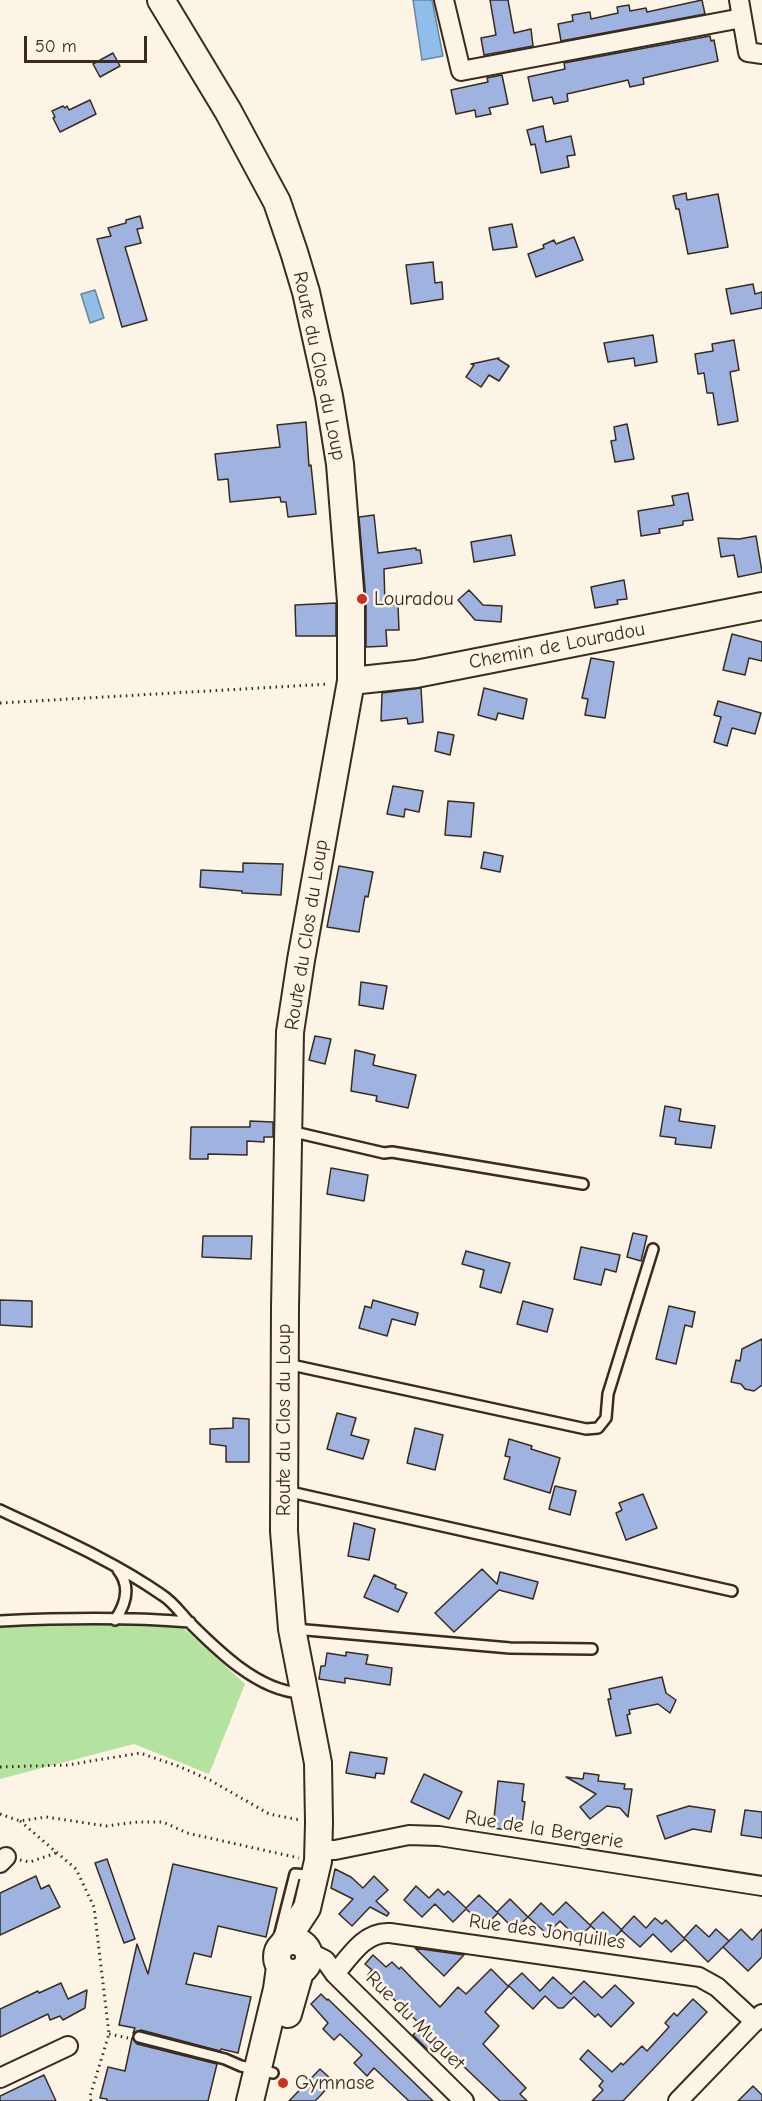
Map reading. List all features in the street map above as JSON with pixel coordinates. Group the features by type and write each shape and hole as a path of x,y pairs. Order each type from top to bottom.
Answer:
{"street":[{"name":"Route du Clos du Loup","path":"161,0 228,111 277,202 306,292 329,396 340,464 351,602 351,681 290,1032 284,1364 286,1567 292,1629 318,1763 318,1861 296,1956 293,1993 266,2072"},
{"path":"444,0 461,71 741,9 748,52 762,54"},
{"name":"Chemin de Louradou","path":"351,681 416,674 762,606"},
{"name":"Rue de la Bergerie","path":"318,1861 335,1850 409,1835 439,1836 762,1886"},
{"name":"Rue des Jonquilles","path":"335,1974 361,1943 380,1932 390,1932 699,1977 717,1987 758,2018"},
{"name":"Rue du Muguet","path":"296,1956 335,1974 464,2101"},
{"path":"688,2098 758,2018"},
{"path":"0,2078 68,2046"},
{"path":"250,2101 266,2072"},
{"path":"266,2072 267,2101"}],"lane":[{"path":"288,1131 384,1153 392,1152 582,1184"},
{"path":"284,1364 586,1428 598,1428 606,1418 608,1394 653,1249"},
{"path":"284,1491 732,1591"},
{"path":"0,1510 115,1566 165,1596 225,1656 250,1674 289,1693 305,1693"},
{"path":"115,1566 122,1575 126,1587 122,1609 115,1620"},
{"path":"0,1621 43,1619 190,1622"},
{"path":"292,1629 510,1648 592,1649"},
{"path":"296,1956 280,1936 295,1874 318,1861"},
{"path":"139,2037 266,2072"}],"path":[{"path":"0,703 351,681"},
{"path":"0,1767 67,1765 140,1753 210,1780 268,1814 319,1823"},
{"path":"0,1814 21,1821 76,1869 94,1907 109,2034 90,2096 92,2101"},
{"path":"21,1821 46,1817 106,1826 163,1822 187,1833 304,1860 318,1861"},
{"path":"3,1860 30,1862 56,1853"},
{"path":"109,2034 127,2038 139,2037"}],"green space":[{"path":"179,1624 245,1684 209,1774 134,1744 0,1779 0,1626"}],"water":[{"path":"413,0 432,0 443,56 422,60"},
{"path":"95,290 104,318 90,323 81,294"}],"building":[{"path":"490,0 508,0 514,33 531,29 533,46 484,55 481,38 496,35"},
{"path":"702,0 705,14 561,41 558,24 573,21 572,15 590,12 591,19 618,13 617,7 629,5 630,11 646,8 647,12"},
{"path":"710,36 711,41 714,40 718,61 643,78 644,84 630,87 628,80 567,94 568,101 554,104 552,97 533,101 528,77 565,69 564,63"},
{"path":"113,53 120,66 100,77 93,64"},
{"path":"502,75 508,104 489,108 491,114 476,117 475,110 456,114 451,90 488,82 487,78"},
{"path":"90,100 96,114 60,132 52,111 63,106 65,108 67,106 69,110"},
{"path":"543,126 546,142 571,136 575,155 567,156 569,167 541,173 535,144 531,145 527,130"},
{"path":"686,193 687,200 718,194 728,247 688,254 679,209 676,209 673,196"},
{"path":"140,216 143,228 137,229 141,243 125,247 147,320 122,327 97,239 111,236 108,228"},
{"path":"512,224 517,247 493,250 489,228"},
{"path":"574,237 583,260 536,277 528,254 544,248 543,245 554,240 556,244"},
{"path":"433,262 435,283 442,282 443,299 411,304 406,265"},
{"path":"753,284 755,294 762,292 762,308 731,314 726,289"},
{"path":"653,335 657,362 635,366 634,358 608,362 604,343"},
{"path":"734,340 739,370 730,372 738,421 718,425 713,393 707,393 704,373 698,374 695,354 713,351 712,344"},
{"path":"499,358 509,366 499,381 489,375 481,387 466,377 474,365 471,364"},
{"path":"306,422 316,514 288,517 286,502 281,502 280,497 230,502 228,479 218,480 215,454 280,447 277,425"},
{"path":"627,424 634,459 615,462 611,441 616,440 614,427"},
{"path":"688,493 693,520 683,521 683,525 659,529 660,533 641,536 638,511 674,505 672,496"},
{"path":"374,515 378,553 416,548 420,550 422,563 384,569 385,605 398,605 399,630 386,630 387,646 366,647 366,601 359,517"},
{"path":"511,535 515,555 474,562 471,542"},
{"path":"756,536 762,572 738,577 734,555 721,557 718,538 739,539"},
{"path":"624,580 627,599 617,600 618,604 595,608 591,587"},
{"path":"469,590 483,605 502,606 501,622 475,620 458,600"},
{"path":"336,603 336,636 296,636 295,605"},
{"path":"732,634 762,642 762,661 749,658 745,675 723,670"},
{"path":"591,658 614,662 605,718 585,715 588,699 582,698"},
{"path":"421,688 423,722 408,724 407,718 381,721 382,693"},
{"path":"484,688 527,699 523,719 498,713 496,720 478,715"},
{"path":"718,701 761,713 755,734 732,728 727,746 714,742 721,717 714,715"},
{"path":"438,732 454,735 450,755 435,751"},
{"path":"393,786 423,791 419,812 405,809 404,817 387,814"},
{"path":"448,801 474,803 471,837 445,835"},
{"path":"484,852 503,856 500,872 481,868"},
{"path":"243,863 283,864 281,895 242,893 242,891 200,887 201,870 243,872"},
{"path":"339,866 373,872 368,897 365,896 359,932 327,927"},
{"path":"361,982 387,986 383,1009 359,1005"},
{"path":"315,1036 331,1039 325,1064 309,1060"},
{"path":"355,1050 375,1055 373,1065 416,1075 408,1108 376,1101 377,1096 351,1091"},
{"path":"665,1106 681,1109 679,1121 715,1126 711,1148 675,1144 676,1138 660,1136"},
{"path":"250,1121 273,1122 273,1137 264,1137 264,1142 247,1141 247,1155 208,1154 208,1159 190,1159 191,1127 250,1127"},
{"path":"331,1168 368,1175 364,1201 327,1194"},
{"path":"633,1233 647,1236 641,1261 627,1257"},
{"path":"203,1236 252,1236 251,1259 202,1257"},
{"path":"581,1247 620,1255 616,1272 605,1269 601,1285 574,1279"},
{"path":"466,1251 510,1263 501,1293 480,1287 484,1270 462,1264"},
{"path":"0,1300 32,1301 32,1327 0,1325"},
{"path":"373,1300 418,1313 415,1325 392,1319 387,1336 359,1328 365,1306 371,1308"},
{"path":"523,1301 553,1309 547,1332 517,1324"},
{"path":"669,1306 695,1312 692,1327 685,1325 676,1364 656,1359"},
{"path":"762,1339 762,1385 754,1391 731,1382 736,1360 740,1361 742,1349"},
{"path":"337,1413 356,1418 351,1435 369,1440 363,1459 327,1449"},
{"path":"233,1418 249,1419 249,1462 226,1462 226,1446 210,1444 210,1429 233,1428"},
{"path":"415,1428 443,1435 435,1470 407,1463"},
{"path":"509,1439 560,1458 550,1493 504,1479 510,1457 505,1456"},
{"path":"555,1486 576,1491 570,1515 549,1509"},
{"path":"643,1494 657,1528 626,1540 616,1513 622,1510 619,1503"},
{"path":"354,1523 375,1529 369,1560 348,1556"},
{"path":"482,1569 497,1584 500,1572 538,1582 533,1599 499,1590 454,1632 435,1613"},
{"path":"374,1575 407,1593 398,1612 364,1597"},
{"path":"346,1652 368,1655 366,1664 392,1668 390,1685 345,1678 345,1683 319,1679 321,1666 325,1666 327,1653 346,1656"},
{"path":"662,1677 666,1693 676,1700 670,1713 658,1704 629,1710 630,1714 627,1715 631,1733 616,1736 608,1699 611,1699 609,1689"},
{"path":"350,1752 387,1758 384,1774 376,1773 375,1778 346,1773"},
{"path":"584,1773 599,1775 598,1781 625,1784 624,1789 632,1789 628,1817 620,1808 607,1806 590,1819 580,1807 596,1794 566,1777 583,1779"},
{"path":"424,1774 462,1792 449,1819 411,1802"},
{"path":"498,1781 524,1784 522,1801 525,1802 521,1832 493,1828"},
{"path":"689,1806 715,1810 711,1832 693,1829 665,1839 657,1816"},
{"path":"745,1810 762,1812 762,1838 741,1835"},
{"path":"107,1859 135,1939 124,1943 95,1863"},
{"path":"173,1864 277,1888 266,1937 218,1926 211,1957 194,1953 186,1984 251,1997 238,2053 221,2049 220,2051 141,2030 133,2033 135,2028 119,2025 137,1944 148,1974"},
{"path":"335,1869 351,1877 363,1888 374,1876 388,1890 376,1901 389,1913 387,1916 370,1907 352,1926 339,1914 353,1899 331,1888"},
{"path":"36,1876 41,1889 49,1885 60,1907 0,1935 0,1893"},
{"path":"416,1886 429,1898 438,1889 444,1895 448,1891 466,1908 479,1895 497,1912 510,1899 528,1917 515,1930 498,1913 485,1926 466,1909 453,1922 435,1904 422,1917 404,1900"},
{"path":"566,1902 591,1926 580,1936 575,1936 560,1921 547,1934 528,1917 541,1903 553,1915"},
{"path":"603,1912 622,1930 609,1943 590,1925"},
{"path":"634,1916 646,1928 655,1918 662,1924 666,1920 684,1938 696,1925 709,1937 716,1929 729,1941 708,1962 685,1939 671,1952 653,1934 640,1947 621,1930"},
{"path":"741,1929 752,1940 762,1929 762,1957 748,1971 723,1947"},
{"path":"415,1948 435,1951 464,1955 444,1976"},
{"path":"373,1955 386,1967 392,1962 399,1969 401,1967 440,2007 458,1987 466,1994 491,1969 508,1986 522,1973 540,1991 553,1977 571,1994 584,1981 602,1998 615,1985 634,2003 611,2027 598,2014 595,2017 574,1997 563,2008 558,2008 545,1996 533,2009 509,1986 485,2012 499,2026 483,2044 526,2088 520,2094 527,2101 500,2101 440,2044 431,2053 413,2035 422,2026 368,1975 372,1970 365,1964"},
{"path":"61,1983 68,1999 87,1990 85,2008 63,2020 60,2016 50,2020 48,2014 0,2037 0,2009"},
{"path":"321,1994 433,2101 409,2101 374,2068 367,2076 354,2063 362,2055 340,2034 334,2040 323,2029 328,2023 311,2004"},
{"path":"693,1999 707,2012 623,2101 592,2101 603,2090 599,2086 603,2081 580,2059 588,2050 612,2072 621,2063 623,2065 642,2046 647,2051 669,2027 665,2023 674,2013 677,2016"},
{"path":"132,2038 137,2044 217,2064 208,2101 107,2101 107,2099 100,2098 108,2067 125,2071"},
{"path":"320,2069 333,2081 321,2095 315,2101 289,2101"},
{"path":"44,2075 56,2101 0,2101 0,2096"},
{"path":"753,2086 762,2095 762,2101 738,2101"}],"place":[{"name":"Louradou","path":"362,599"},
{"name":"Gymnase","path":"283,2083"}]}
